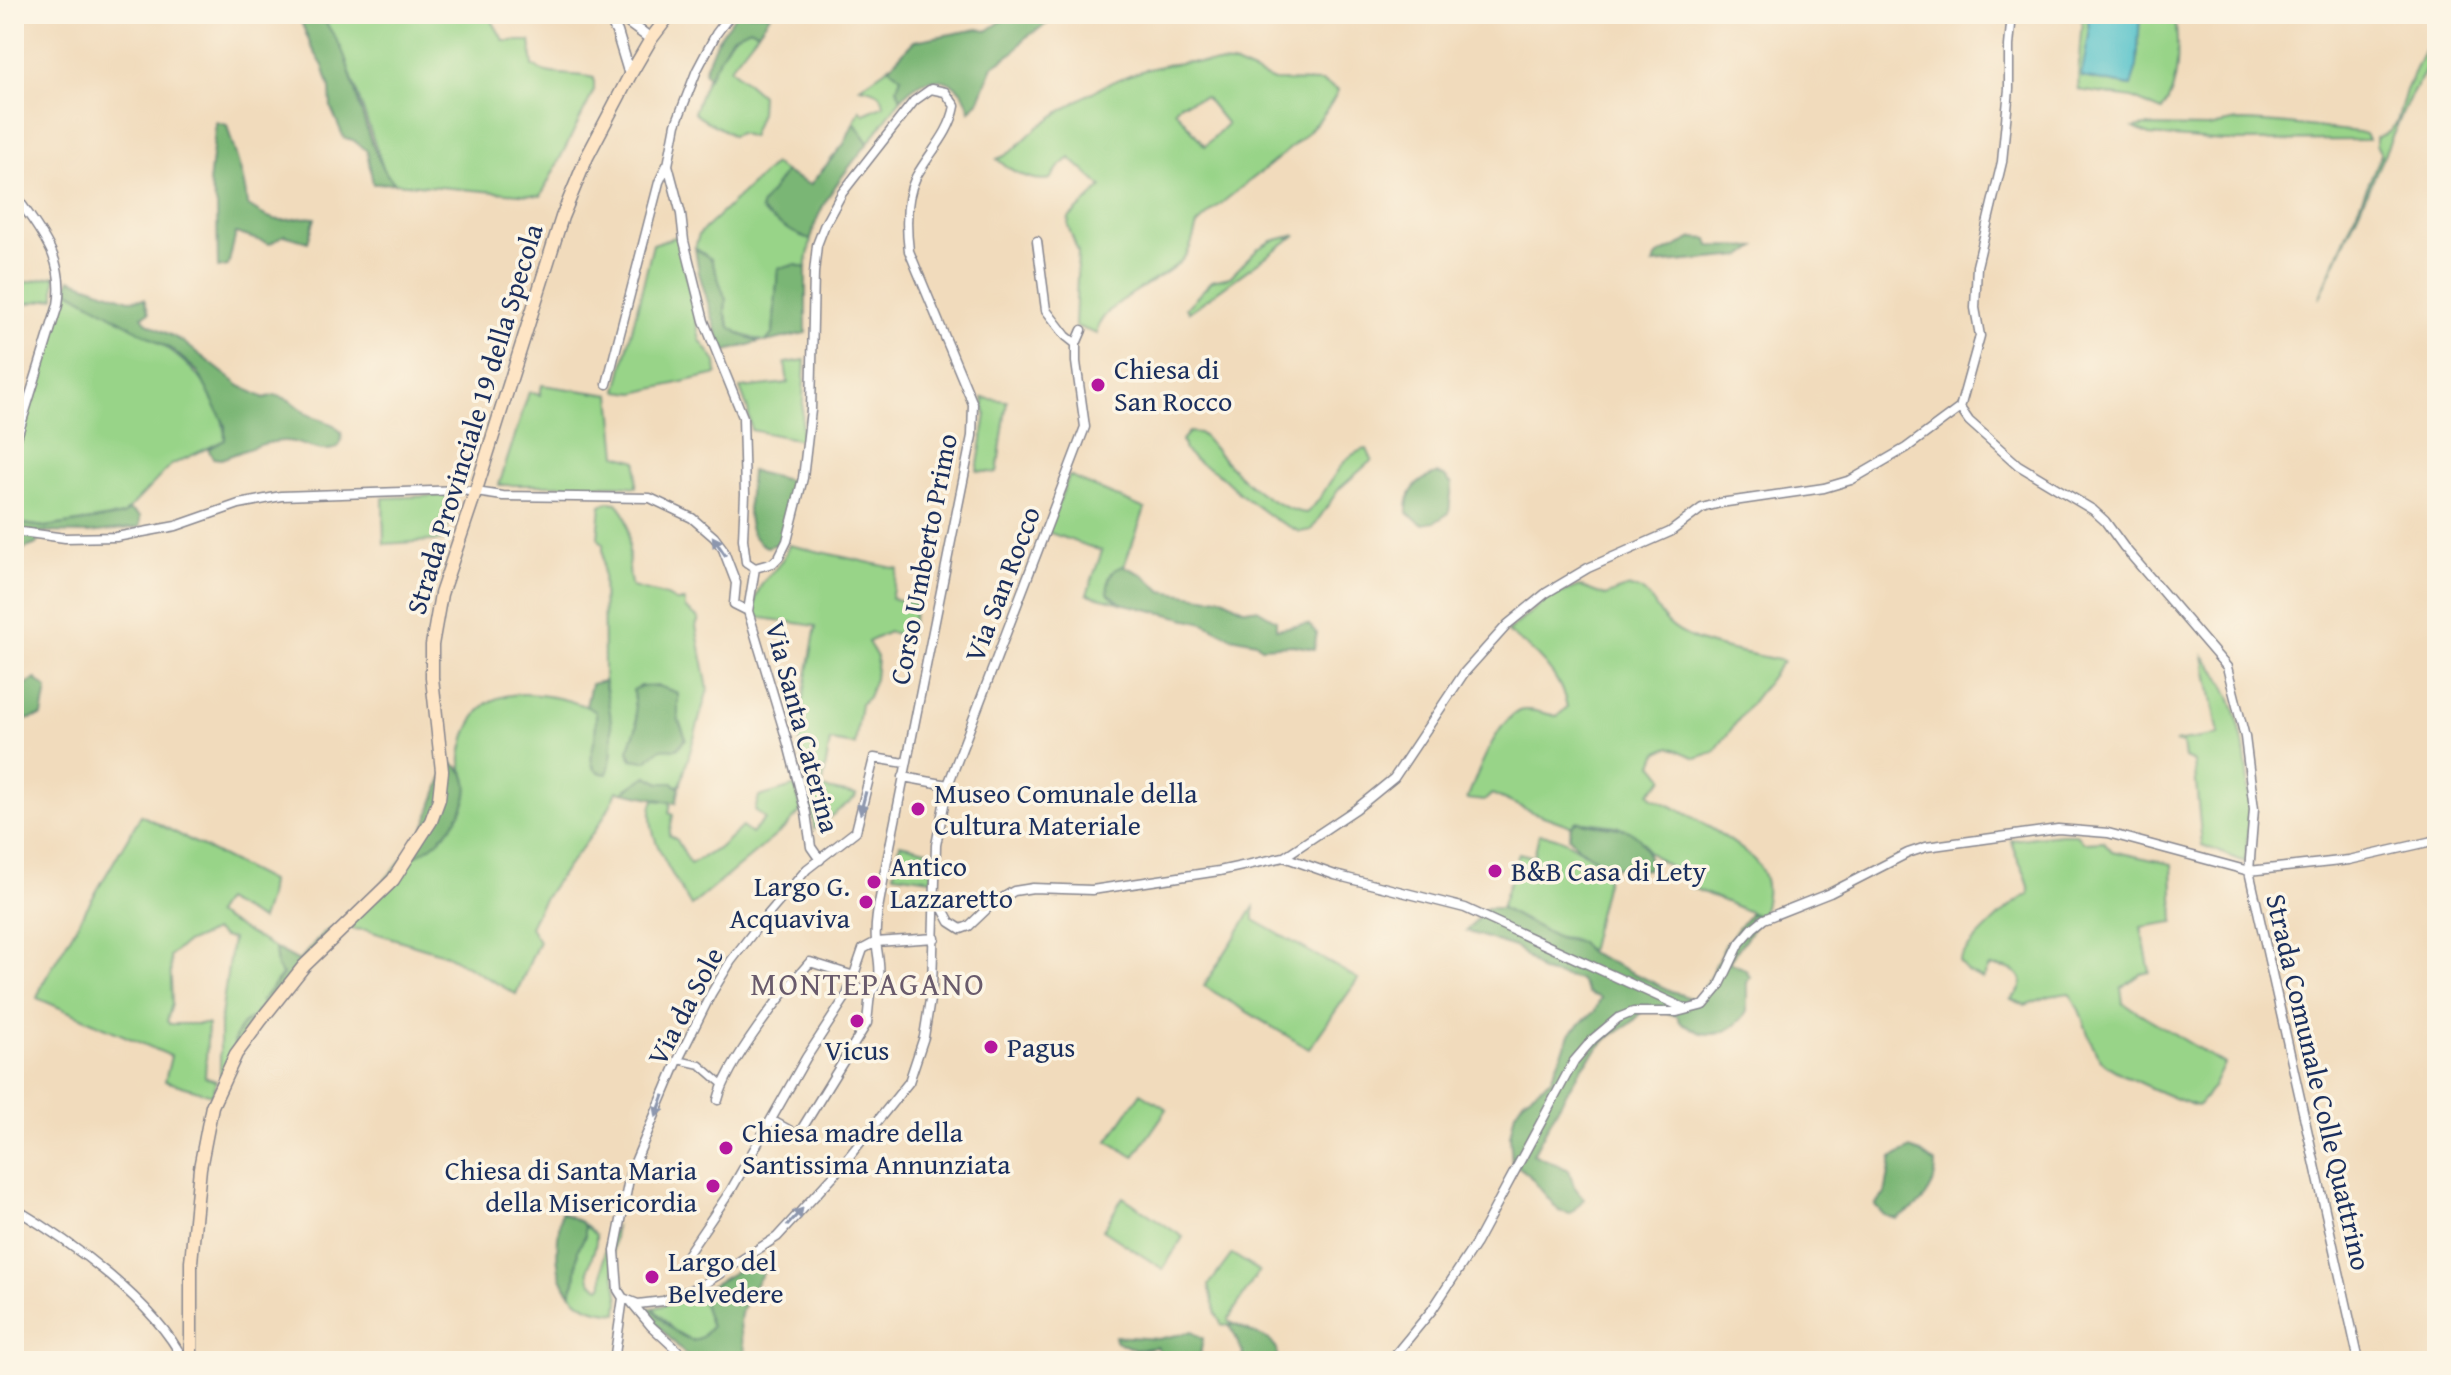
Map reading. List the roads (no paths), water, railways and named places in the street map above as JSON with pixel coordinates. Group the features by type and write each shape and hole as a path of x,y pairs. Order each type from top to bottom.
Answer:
{"main road":[{"name":"Strada Provinciale 19 della Specola","path":"191,1361 191,1262 200,1168 205,1135 223,1079 236,1054 304,966 393,880 431,821 439,799 442,771 432,678 435,619 450,566 562,217 587,157 630,75 670,14"}],"street":[{"path":"608,14 630,75"},
{"path":"617,14 651,39"},
{"name":"Via Santa Caterina","path":"731,14 716,34 697,70 676,124 668,165 711,345 731,382 743,417 743,539 746,562 755,568 748,611 792,756 811,847 820,860"},
{"path":"936,896 950,922 961,929 1014,891 1033,888 1092,890 1219,871 1284,857 1356,809 1394,778 1464,673 1508,624 1546,593 1588,568 1670,532 1702,508 1824,488 1851,480 1906,448 1960,408 1980,336 1975,308 1977,266 2002,162 2012,14"},
{"name":"Corso Umberto Primo","path":"755,568 773,563 779,557 787,541 803,478 811,410 817,245 842,193 914,101 925,91 937,88 950,96 955,106 953,118 916,178 910,195 909,251 973,404 972,436 884,876 876,942 880,955 879,975 877,985 870,993 867,1023 798,1135 771,1120"},
{"path":"607,384 659,182 668,165"},
{"path":"14,193 57,262 61,283 58,305 14,447"},
{"path":"1037,241 1046,310 1076,344"},
{"name":"Via San Rocco","path":"628,1300 638,1304 663,1301 704,1284 777,1237 834,1175 909,1082 916,1067 932,987 935,850 948,785 1085,427 1076,344 1082,330"},
{"path":"1960,408 1969,421 2018,465 2093,510 2105,521 2227,667 2245,737 2254,809 2249,871 2349,860 2437,840"},
{"path":"14,531 65,538 116,537 176,526 239,504 281,496 462,490 503,496 650,498 692,518 714,537 723,549 736,583 734,604 748,611"},
{"name":"Via da Sole","path":"628,1300 618,1290 615,1251 630,1174 678,1060 711,994 731,961 784,894 807,869 856,831 874,758 905,763"},
{"path":"903,777 948,785"},
{"name":"Strada Comunale Colle Quattrino","path":"1686,1010 1704,1005 1713,997 1740,943 1764,919 1842,887 1926,847 2058,829 2085,830 2159,846 2249,871 2359,1361"},
{"path":"1284,857 1335,875 1465,908 1686,1010"},
{"path":"682,1266 847,995 863,949 876,942 935,938"},
{"path":"718,1100 722,1084 794,980 810,962 853,976"},
{"path":"853,976 856,987 870,993"},
{"path":"1390,1361 1432,1310 1476,1243 1574,1061 1593,1039 1618,1018 1633,1012 1686,1010"},
{"path":"678,1060 700,1065 722,1084"},
{"path":"14,1208 83,1253 163,1327 184,1361"},
{"path":"614,1361 628,1300"},
{"path":"628,1300 689,1361"}],"water":[{"path":"2088,14 2140,14 2137,66 2131,86 2081,77 2089,36"}],"place":[{"name":"Chiesa di San Rocco","path":"1098,385"},
{"name":"Museo Comunale della Cultura Materiale","path":"918,809"},
{"name":"B&B Casa di Lety","path":"1495,871"},
{"name":"Antico Lazzaretto","path":"874,882"},
{"name":"Largo G. Acquaviva","path":"866,902"},
{"name":"Vicus","path":"857,1021"},
{"name":"Pagus","path":"991,1047"},
{"name":"Chiesa madre della Santissima Annunziata","path":"726,1148"},
{"name":"Chiesa di Santa Maria della Misericordia","path":"713,1186"},
{"name":"Largo del Belvedere","path":"652,1277"}],"district":[{"name":"MONTEPAGANO","path":"868,984"}]}
